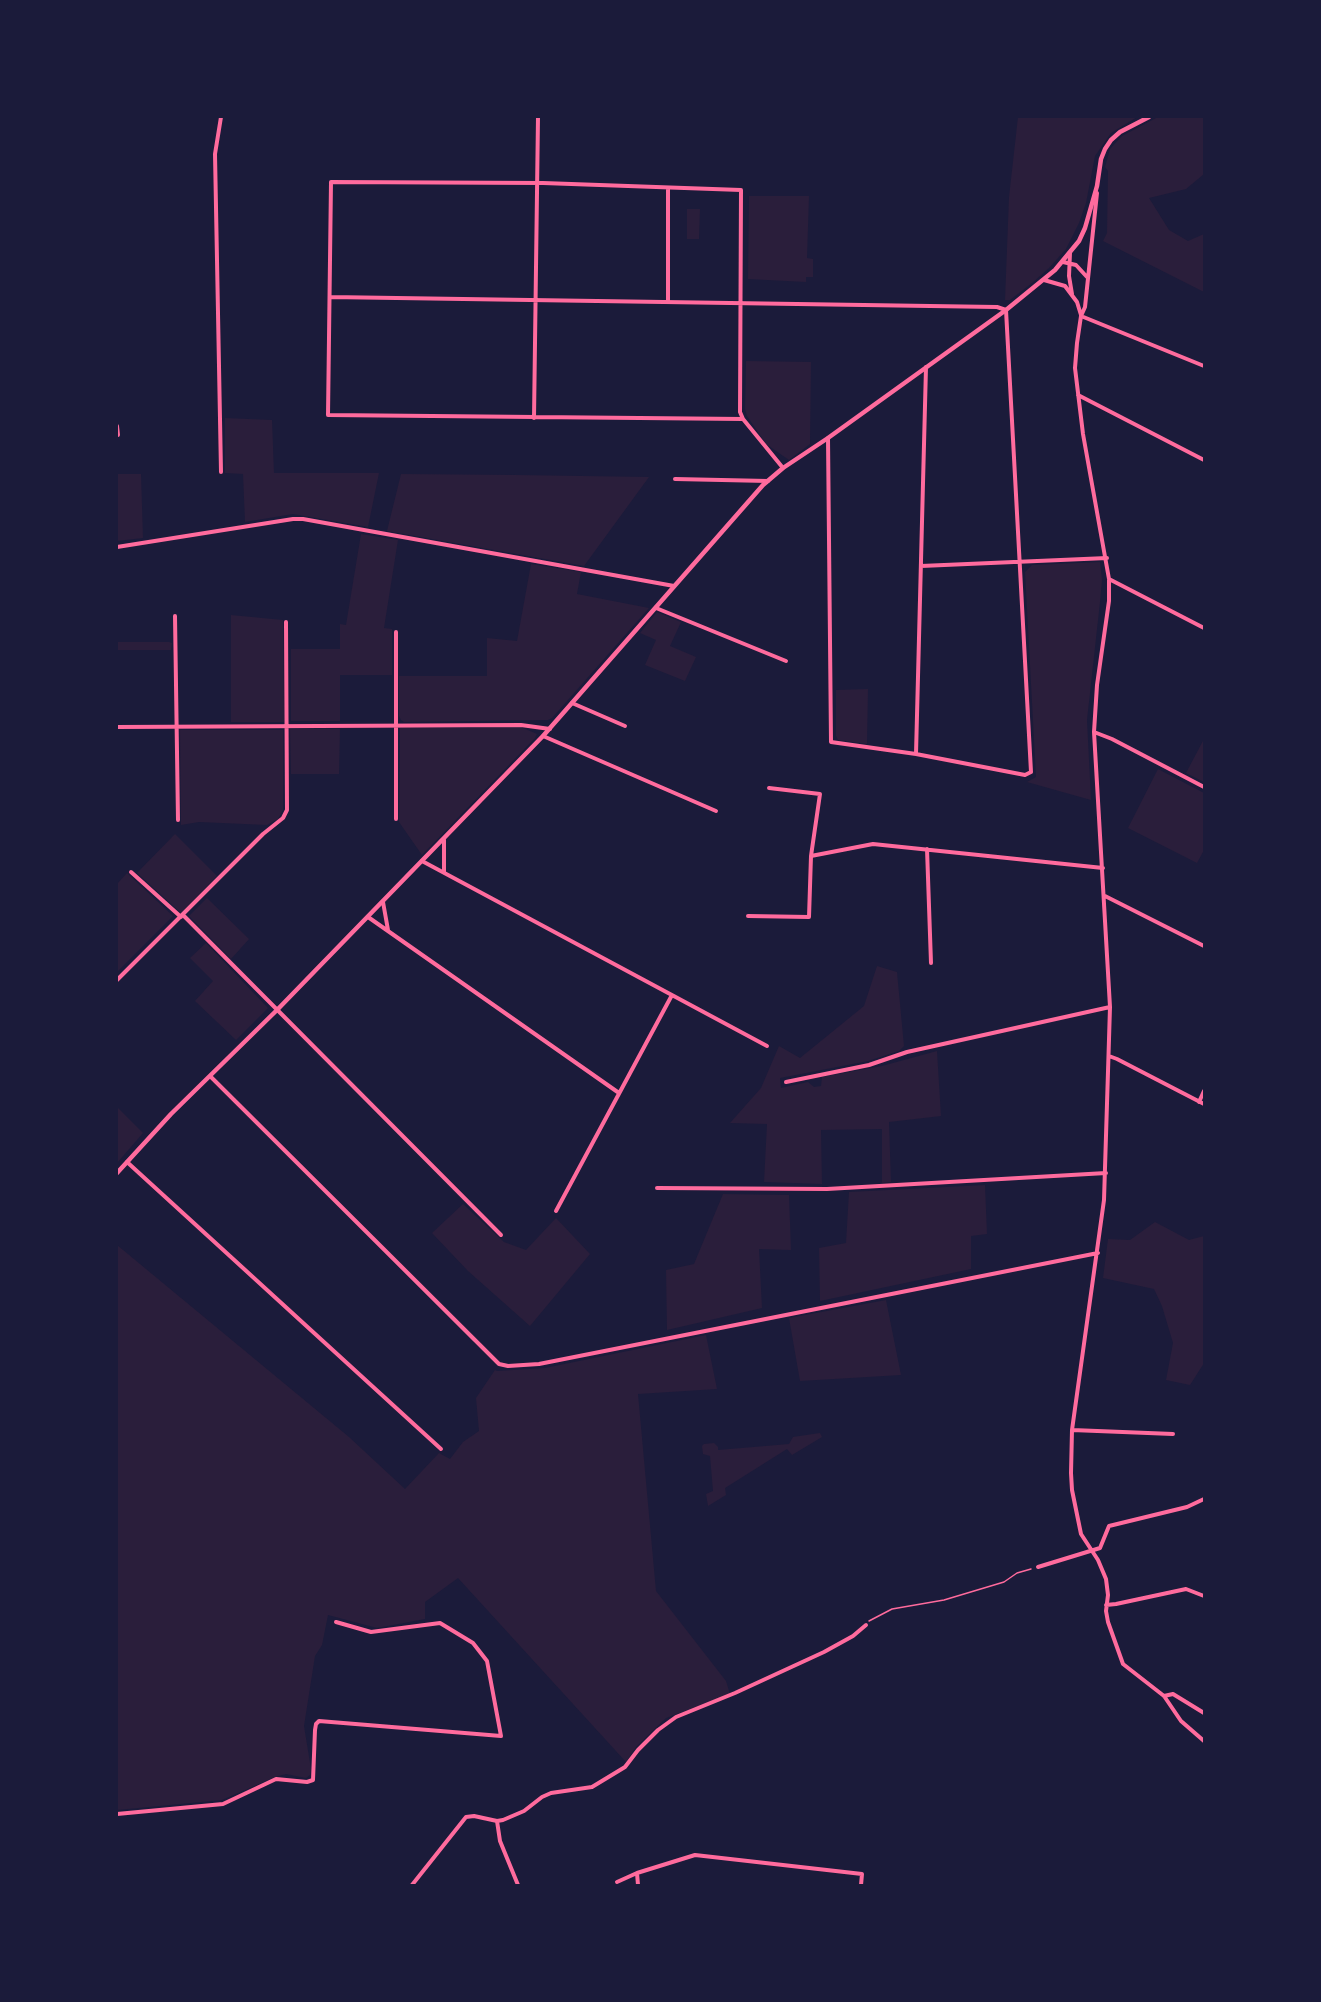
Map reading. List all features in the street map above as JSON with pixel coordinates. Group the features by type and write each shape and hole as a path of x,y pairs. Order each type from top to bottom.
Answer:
{"street":[{"path":"221,117 215,154 221,472"},
{"path":"534,418 538,117"},
{"path":"1149,117 1120,132 1111,140 1101,159 1085,307 1081,316 1075,368 1077,394 1109,579 1109,601 1096,693 1094,732 1104,868 1110,1007 1106,1173 1098,1253 1072,1430 1072,1490 1081,1534 1106,1579 1108,1622 1123,1664 1164,1696 1181,1721 1204,1741"},
{"path":"743,419 328,415 331,182 537,183 741,190 740,412 743,419 783,468"},
{"path":"117,1173 171,1114 277,1010 550,729 768,481 783,468 1006,310 1063,262 1085,228 1097,186"},
{"path":"668,188 668,302"},
{"path":"1070,253 1072,294 1081,316 1204,366"},
{"path":"1063,262 1082,269 1088,277"},
{"path":"1044,280 1065,286 1072,294"},
{"path":"330,297 997,306 1006,310"},
{"path":"828,438 831,742 916,754 1025,775 1031,772 1006,310"},
{"path":"916,754 926,366"},
{"path":"1077,394 1204,460"},
{"path":"117,426 118,435"},
{"path":"675,479 768,481"},
{"path":"117,547 303,519 675,586"},
{"path":"921,566 1107,558"},
{"path":"1109,579 1204,628"},
{"path":"656,608 786,661"},
{"path":"175,616 178,820"},
{"path":"117,980 264,834 283,818 287,810 286,622"},
{"path":"396,632 396,819"},
{"path":"572,703 625,726"},
{"path":"117,727 521,725 550,729"},
{"path":"1094,732 1204,787"},
{"path":"543,736 716,811"},
{"path":"748,916 809,917 812,856 820,794 769,788"},
{"path":"444,840 444,873"},
{"path":"812,856 873,844 1104,868"},
{"path":"927,849 931,963"},
{"path":"422,861 767,1046"},
{"path":"131,872 182,916 501,1235"},
{"path":"1105,896 1204,946"},
{"path":"383,902 388,930"},
{"path":"368,916 620,1093"},
{"path":"556,1211 672,995"},
{"path":"786,1082 869,1065 907,1052 1110,1007"},
{"path":"1108,1056 1204,1104"},
{"path":"211,1077 499,1364 508,1366 538,1364 1098,1253"},
{"path":"1199,1102 1204,1091"},
{"path":"126,1161 441,1449"},
{"path":"657,1188 827,1189 1106,1173"},
{"path":"1072,1430 1173,1434"},
{"path":"1038,1567 1100,1548 1109,1526 1187,1507 1204,1499"},
{"path":"1106,1605 1186,1588 1204,1596"},
{"path":"117,1814 223,1804 276,1779 308,1782 313,1780 315,1730 319,1721 501,1736 487,1661 473,1643 440,1623 371,1632 336,1622"},
{"path":"412,1885 466,1817 474,1816 497,1821 524,1811 551,1793 592,1787 625,1767 651,1737 676,1717 735,1694 824,1652 853,1636 866,1625"},
{"path":"1164,1696 1173,1694 1204,1713"},
{"path":"497,1821 500,1841 518,1885"},
{"path":"617,1882 637,1873 701,1855 862,1874 861,1885"},
{"path":"637,1873 638,1885"}],"path":[{"path":"866,1625 878,1615 892,1609 944,1600 987,1588 1004,1582 1017,1573 1038,1567"}],"shaded area":[{"path":"1018,117 1137,117 1111,133 1095,156 1086,203 1066,249 1032,283 1010,300 1005,300 1009,197"},
{"path":"1158,117 1204,117 1204,174 1186,189 1149,198 1169,230 1188,241 1204,234 1204,292 1103,241 1107,233 1108,171 1105,167 1110,149 1122,136"},
{"path":"749,196 809,196 807,258 813,259 813,277 806,277 806,282 748,279"},
{"path":"687,209 700,209 699,239 687,239"},
{"path":"746,361 811,362 810,444 789,460 766,444 747,416 745,409"},
{"path":"225,418 272,420 274,473 379,473 368,527 293,514 245,522 243,474 225,473"},
{"path":"117,474 141,474 143,538 117,541"},
{"path":"401,474 649,477 584,566 387,531"},
{"path":"361,534 398,540 384,628 392,629 392,675 340,675 340,721 291,721 291,649 340,649 340,624 346,625"},
{"path":"1100,562 1102,580 1087,720 1091,800 1027,782 1036,777 1025,572 1032,565"},
{"path":"531,564 581,572 577,594 649,608 548,720 404,722 401,720 399,716 399,676 487,676 487,638 517,641"},
{"path":"657,612 681,622 670,646 696,657 685,681 645,665 656,640 640,633"},
{"path":"231,615 283,620 284,722 231,722"},
{"path":"117,642 172,643 171,650 117,650"},
{"path":"868,689 867,744 838,740 836,736 836,690"},
{"path":"400,728 523,728 537,734 422,855 399,822"},
{"path":"290,729 340,729 339,774 291,774"},
{"path":"180,730 283,730 283,810 278,819 267,825 199,822 181,825"},
{"path":"1204,739 1204,782 1186,773"},
{"path":"1158,769 1204,793 1204,850 1197,863 1128,828"},
{"path":"175,834 217,876 181,913 137,873"},
{"path":"127,873 173,916 117,972 117,884"},
{"path":"207,898 249,939 231,959 189,916"},
{"path":"206,943 268,1008 236,1040 195,1001 213,981 190,958"},
{"path":"877,966 897,972 904,1046 899,1051 868,1061 780,1078 781,1088 808,1082 814,1087 821,1086 822,1077 882,1066 937,1051 941,1116 889,1122 891,1182 882,1183 882,1129 821,1130 822,1184 764,1182 767,1124 730,1123 761,1088 779,1046 800,1058 864,1006"},
{"path":"117,1107 143,1133 117,1163"},
{"path":"985,1185 987,1234 971,1236 971,1269 820,1301 819,1248 846,1243 849,1192"},
{"path":"723,1194 789,1195 791,1250 759,1249 762,1308 667,1330 666,1270 694,1264"},
{"path":"463,1204 504,1242 526,1250 556,1218 590,1254 530,1326 468,1271 432,1233"},
{"path":"1155,1222 1189,1240 1204,1236 1204,1363 1190,1385 1166,1380 1173,1343 1162,1306 1154,1289 1103,1278 1108,1239 1130,1240"},
{"path":"117,1245 349,1437 405,1489 439,1453 450,1459 463,1442 479,1431 476,1398 495,1370 545,1368 706,1335 717,1389 638,1394 656,1591 726,1681 730,1694 666,1718 636,1747 626,1762 458,1578 425,1602 425,1619 377,1628 328,1615 322,1645 315,1656 304,1726 311,1769 310,1775 306,1778 286,1774 222,1800 117,1810"},
{"path":"886,1300 901,1375 800,1381 789,1318"},
{"path":"820,1433 822,1437 792,1455 787,1449 725,1488 726,1495 708,1506 706,1494 713,1491 710,1456 703,1454 704,1444 714,1443 718,1450 789,1444 793,1437"}]}
